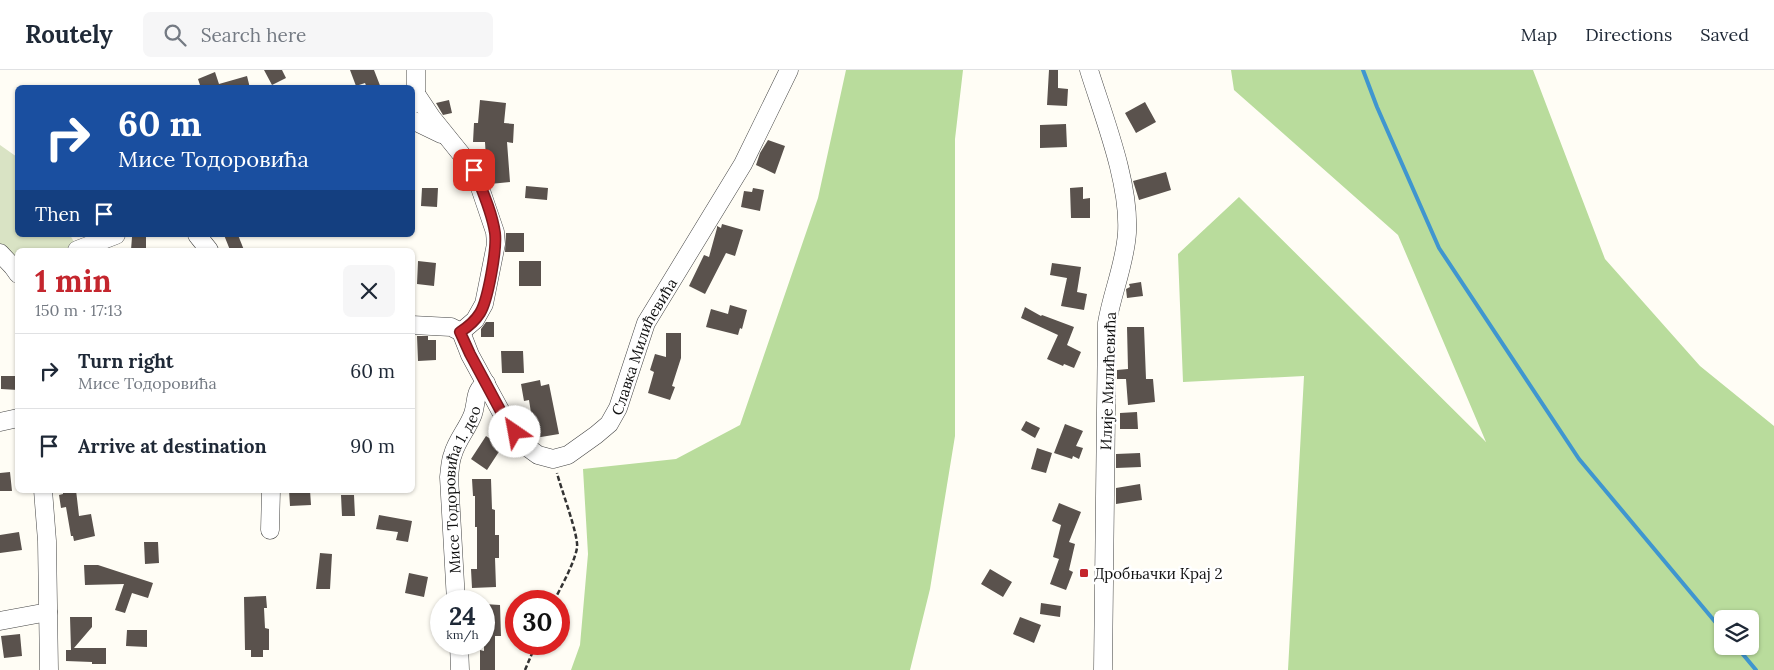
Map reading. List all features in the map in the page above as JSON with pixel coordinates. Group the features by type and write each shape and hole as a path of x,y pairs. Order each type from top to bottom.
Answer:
{"street":[{"path":"415,86 416,70"},
{"name":"Славка Милићевића","path":"553,459 568,455 609,424 618,408 646,323 743,164 789,70"},
{"name":"Илије Милићевића","path":"1089,70 1123,185 1127,210 1126,244 1120,274 1110,303 1107,323 1103,670"},
{"path":"415,102 432,118 474,170 495,232 496,244 484,304 475,320 460,332"},
{"path":"415,121 447,137"},
{"path":"82,248 111,237"},
{"path":"199,237 208,248"},
{"path":"0,253 15,268"},
{"path":"415,325 451,327 460,332 506,421 523,444 538,455 553,459"},
{"name":"Мисе Тодоровића 1. део","path":"455,590 449,477 453,452 473,412 477,392 480,386 486,383"},
{"path":"0,422 15,419"},
{"path":"43,493 47,541 49,670"},
{"path":"270,530 271,493"},
{"path":"0,621 48,612"},
{"path":"459,655 460,670"}],"path":[{"path":"553,459 572,521 577,547 560,590"},
{"path":"525,670 531,655"}],"green space":[{"path":"846,70 963,70 955,139 955,436 930,589 910,670 571,670 580,645 588,554 583,469 676,459 740,425 818,198"},
{"path":"1231,70 1533,70 1605,259 1700,366 1774,426 1774,670 1288,670 1304,376 1183,382 1178,254 1239,197 1486,442 1398,235 1234,90"},
{"path":"0,145 15,156 15,237 71,237 77,248 15,248 15,265 0,253"}],"building":[{"path":"264,70 282,70 286,78 272,85"},
{"path":"350,70 374,70 380,85 366,85 365,83 356,85"},
{"path":"1049,70 1058,70 1058,88 1068,89 1067,106 1047,105"},
{"path":"215,72 219,84 247,76 249,85 200,85 198,79"},
{"path":"449,100 452,113 443,115 436,103"},
{"path":"480,100 506,103 504,123 514,124 513,143 507,142 510,182 490,184 487,175 485,142 473,142 474,123 478,123"},
{"path":"1145,102 1156,122 1136,133 1125,113"},
{"path":"1066,124 1067,147 1040,148 1040,125"},
{"path":"768,140 785,146 775,174 756,165 760,153"},
{"path":"1166,172 1171,190 1139,200 1133,181"},
{"path":"526,186 548,188 547,200 525,198"},
{"path":"1083,187 1083,199 1090,198 1090,218 1071,218 1070,188"},
{"path":"422,188 438,188 437,207 421,206"},
{"path":"753,188 764,190 760,211 741,207 744,191 752,192"},
{"path":"722,224 743,230 735,256 726,253 705,294 689,286 704,255 709,257 717,226 721,228"},
{"path":"506,233 524,233 524,252 505,252"},
{"path":"132,237 146,237 146,248 131,248"},
{"path":"225,237 239,237 243,248 229,248"},
{"path":"418,261 436,263 434,286 417,284"},
{"path":"519,261 541,261 541,286 519,286"},
{"path":"1052,263 1081,267 1077,292 1087,294 1084,310 1061,306 1067,278 1050,275"},
{"path":"1141,282 1143,296 1127,298 1126,289 1130,287 1129,284"},
{"path":"730,305 747,310 742,329 740,328 738,335 706,327 711,309 728,314"},
{"path":"1025,307 1041,316 1074,327 1067,345 1081,352 1074,368 1064,364 1063,366 1047,359 1058,335 1021,318"},
{"path":"486,322 494,322 494,337 481,337 481,329"},
{"path":"1127,327 1144,327 1146,379 1153,379 1155,402 1128,405 1126,379 1117,379 1117,370 1128,369"},
{"path":"666,333 681,333 681,358 672,386 675,387 670,400 648,393 654,372 650,370 655,354 666,357"},
{"path":"417,336 428,336 428,340 436,340 436,360 418,361"},
{"path":"501,351 523,351 524,373 502,373"},
{"path":"1,376 15,376 15,390 1,389"},
{"path":"540,380 541,386 549,384 559,434 535,438 529,400 524,401 521,384"},
{"path":"1137,412 1138,429 1120,429 1120,413"},
{"path":"1026,421 1040,428 1035,438 1021,430"},
{"path":"1065,424 1083,431 1076,446 1083,448 1079,459 1073,456 1072,459 1054,453"},
{"path":"486,436 502,447 487,470 471,459"},
{"path":"1037,448 1052,453 1046,473 1031,469"},
{"path":"1140,453 1141,467 1116,468 1116,454"},
{"path":"10,472 12,491 0,491 0,473"},
{"path":"472,479 491,479 492,509 495,510 495,535 499,535 499,558 495,558 496,587 472,588 471,569 477,569 477,527 475,527 475,496 473,496"},
{"path":"1140,484 1142,500 1116,504 1116,488"},
{"path":"76,493 79,516 91,514 95,536 74,541 73,536 71,536 66,507 61,508 59,495"},
{"path":"289,493 310,493 311,505 290,506"},
{"path":"341,495 354,495 355,516 342,516"},
{"path":"1059,503 1081,512 1069,542 1075,544 1069,570 1073,572 1066,590 1050,584 1059,559 1053,557 1061,525 1052,521"},
{"path":"379,515 412,521 408,542 396,540 398,532 376,529"},
{"path":"19,532 22,550 0,553 0,535"},
{"path":"144,542 158,542 159,563 145,564"},
{"path":"320,553 332,554 330,589 316,589"},
{"path":"84,565 98,565 153,583 148,598 132,593 125,613 115,610 124,584 85,585"},
{"path":"990,569 1012,582 1003,597 981,584"},
{"path":"409,573 428,577 424,597 405,593"},
{"path":"266,596 267,608 264,608 265,628 269,629 269,650 263,650 263,657 251,657 251,650 245,650 244,597"},
{"path":"1041,603 1061,606 1060,617 1040,614"},
{"path":"495,605 500,605 501,636 495,636"},
{"path":"70,617 92,617 92,627 74,648 106,648 106,664 66,661 66,650 71,650"},
{"path":"1020,617 1041,625 1034,643 1013,634"},
{"path":"127,630 147,630 147,647 126,646"},
{"path":"20,634 22,656 4,658 1,636"},
{"path":"480,655 495,655 495,670 480,670"}],"waterway":[{"path":"1363,70 1377,107 1439,248 1579,459 1714,620"},
{"path":"1744,655 1756,670"}],"place":[{"name":"Дробњачки Крај 2","path":"1084,573"}],"route":[{"path":"474,170 490,213 496,244 484,304 475,320 460,332 506,421 515,432"}]}
